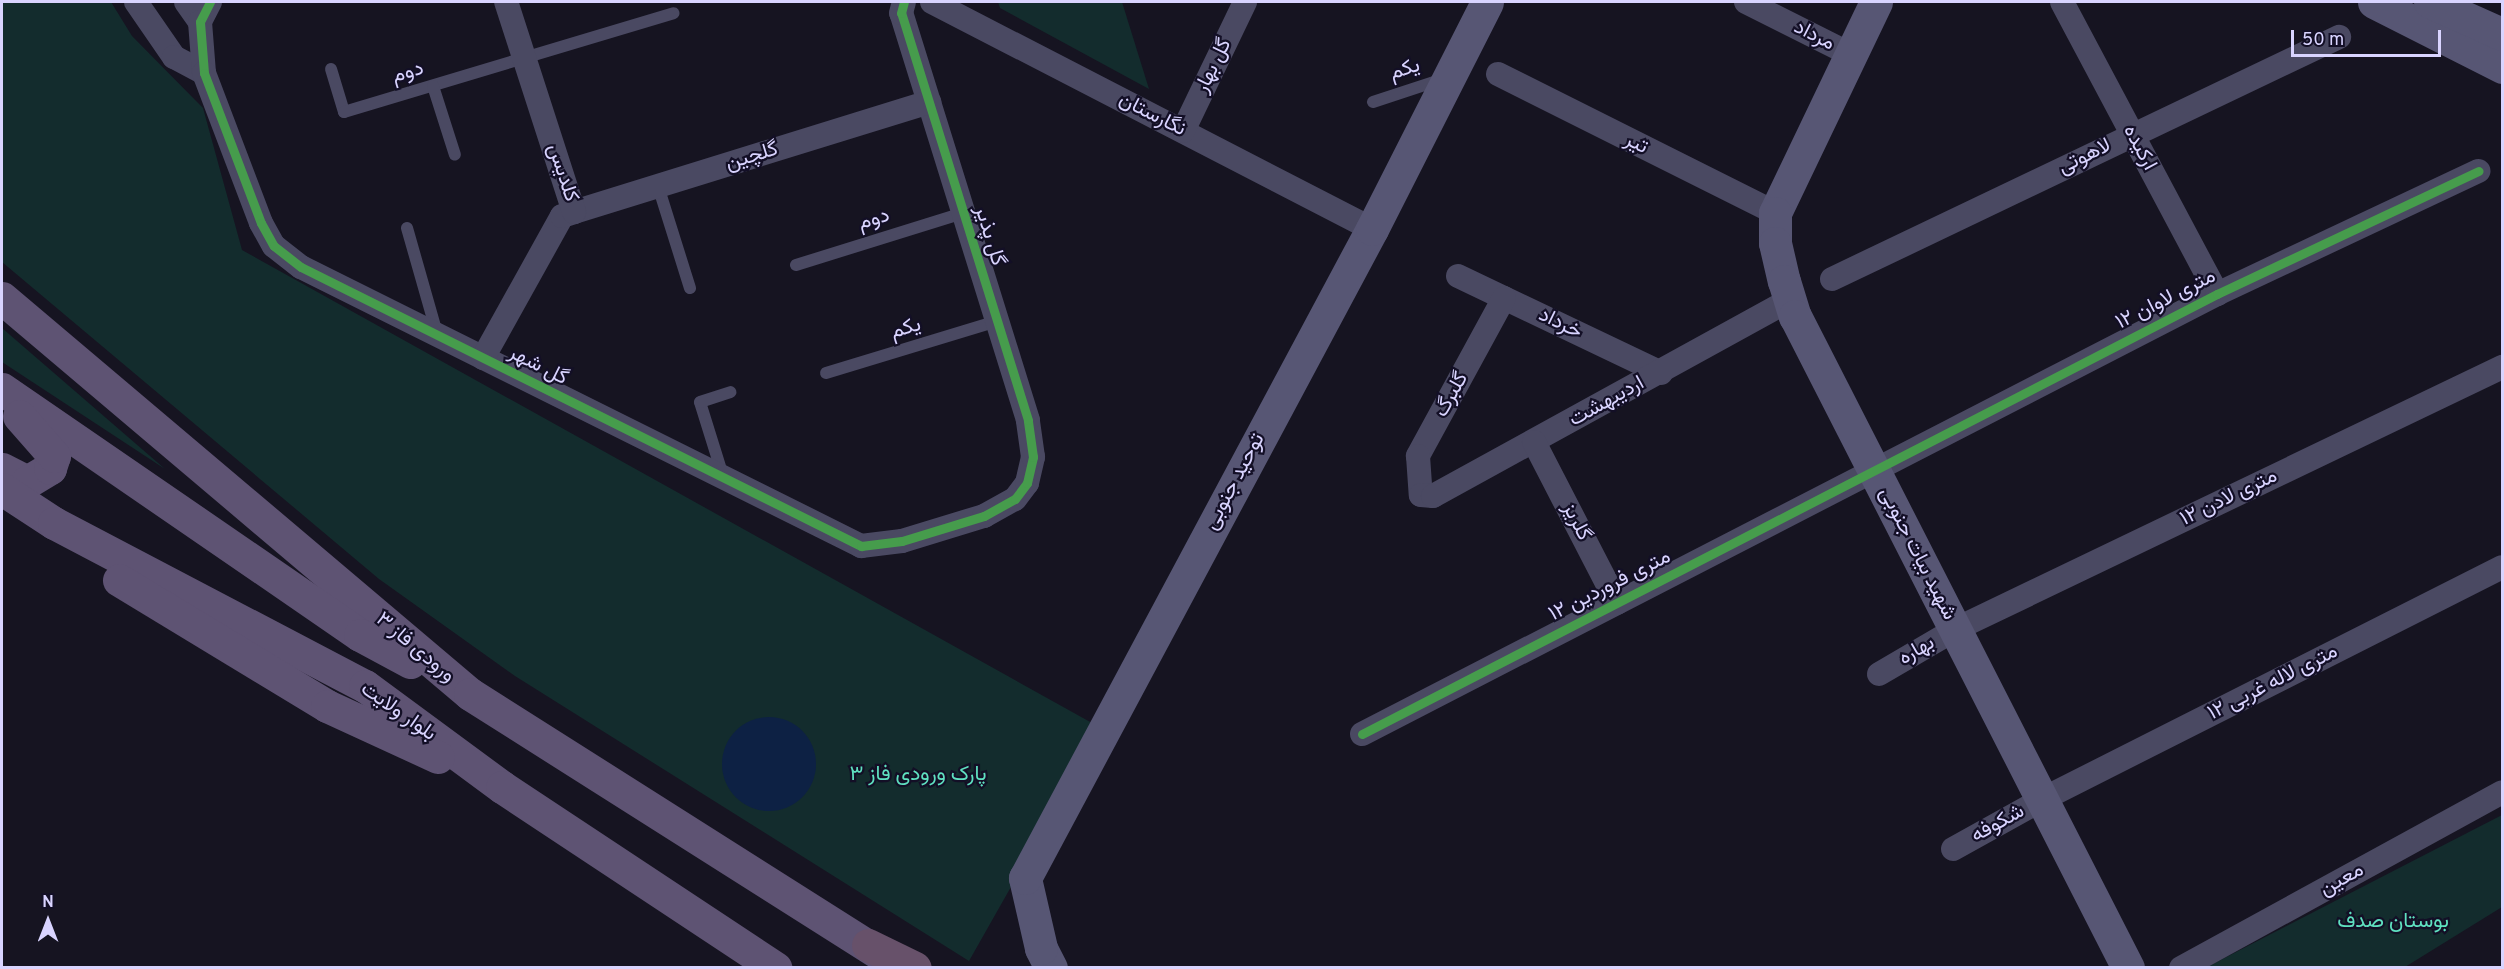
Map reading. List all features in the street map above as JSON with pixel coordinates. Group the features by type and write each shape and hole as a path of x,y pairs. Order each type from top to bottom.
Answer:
{"highway":[{"path":"868,945 915,968"}],"main road":[{"name":"ورودی فاز ۳","path":"2,298 470,694 868,945"},
{"path":"2,389 360,635 470,694"},
{"path":"2,397 54,456 50,468 27,482 2,469"},
{"name":"بلوار ولایت","path":"2,489 54,523 365,686 502,787 775,968"},
{"path":"2,510 327,706 502,787"},
{"path":"868,945 901,968"}],"street":[{"path":"136,2 174,57 204,73"},
{"path":"186,2 205,12"},
{"name":"کلدیس","path":"483,358 562,216 574,212 506,2"},
{"name":"گل پذیر","path":"904,2 901,14 1032,439 1027,483"},
{"name":"نگارستان","path":"932,2 1372,229"},
{"name":"گل بهار","path":"1183,131 1245,2"},
{"name":"توحید جنوبی","path":"1051,968 1041,948 1025,878 1372,229 1487,2"},
{"name":"مرداد","path":"1746,2 1850,54"},
{"name":"شهید بیات جنوبی","path":"1875,2 1775,213 1775,243 1790,300 1874,471 2128,968"},
{"name":"ارکیده","path":"2062,2 2217,294"},
{"path":"2374,2 2502,66"},
{"path":"2430,2 2502,34"},
{"name":"گل شهر","path":"205,12 204,73 261,223 274,246 300,267 724,480 861,546 902,541 984,516 1015,499 1027,483"},
{"name":"لاهوتی","path":"1832,279 2339,37"},
{"name":"تیر","path":"1498,74 1775,213"},
{"name":"گلچین","path":"574,212 929,102"},
{"name":"۱۲ متری لاوان","path":"1874,471 2217,294 2478,171"},
{"name":"خرداد","path":"1458,276 1661,373"},
{"name":"گلبرگ","path":"1421,495 1418,456 1504,298"},
{"name":"اردیبهشت","path":"1421,495 1433,496 1661,373 1790,300"},
{"name":"۱۲ متری لادن","path":"1956,628 2502,367"},
{"name":"گلریز","path":"1534,442 1617,603"},
{"name":"۱۲ متری فروردین","path":"1362,734 1874,471"},
{"name":"۱۲ متری لاله غربی","path":"2043,798 2502,567"},
{"name":"بهاره","path":"1879,674 1956,628"},
{"name":"معین","path":"2181,968 2502,792"},
{"name":"شکوفه","path":"1953,849 2043,798"}],"lane":[{"path":"525,60 673,14"},
{"name":"دوم","path":"332,69 344,112 525,60"},
{"name":"یکم","path":"1372,102 1450,76"},
{"path":"433,86 455,156"},
{"path":"658,186 690,288"},
{"name":"دوم","path":"796,265 963,213"},
{"path":"407,228 438,336"},
{"name":"یکم","path":"826,373 997,321"},
{"path":"724,480 700,402 730,392"}],"green space":[{"name":"پارک ورودی فاز ۳","path":"2,2 111,2 132,36 203,108 242,250 1101,728 969,961 515,676 379,579 2,262"},
{"path":"998,2 1122,2 1149,89 1000,8"},
{"path":"2,328 165,469 2,362"},
{"name":"بوستان صدف","path":"2502,815 2502,907 2405,967 2207,967"}],"water":[{"path":"769,717 787,721 802,731 812,746 816,764 812,782 802,797 787,807 769,811 751,807 736,797 726,782 722,764 726,746 736,731 751,721"}],"cycle path":[{"path":"210,2 200,22 204,73 261,223 274,246 301,267 861,546 902,541 984,516 1015,499 1027,483 1033,457 1028,420 901,13 904,2"},
{"path":"1362,734 2217,294 2478,171"}]}
